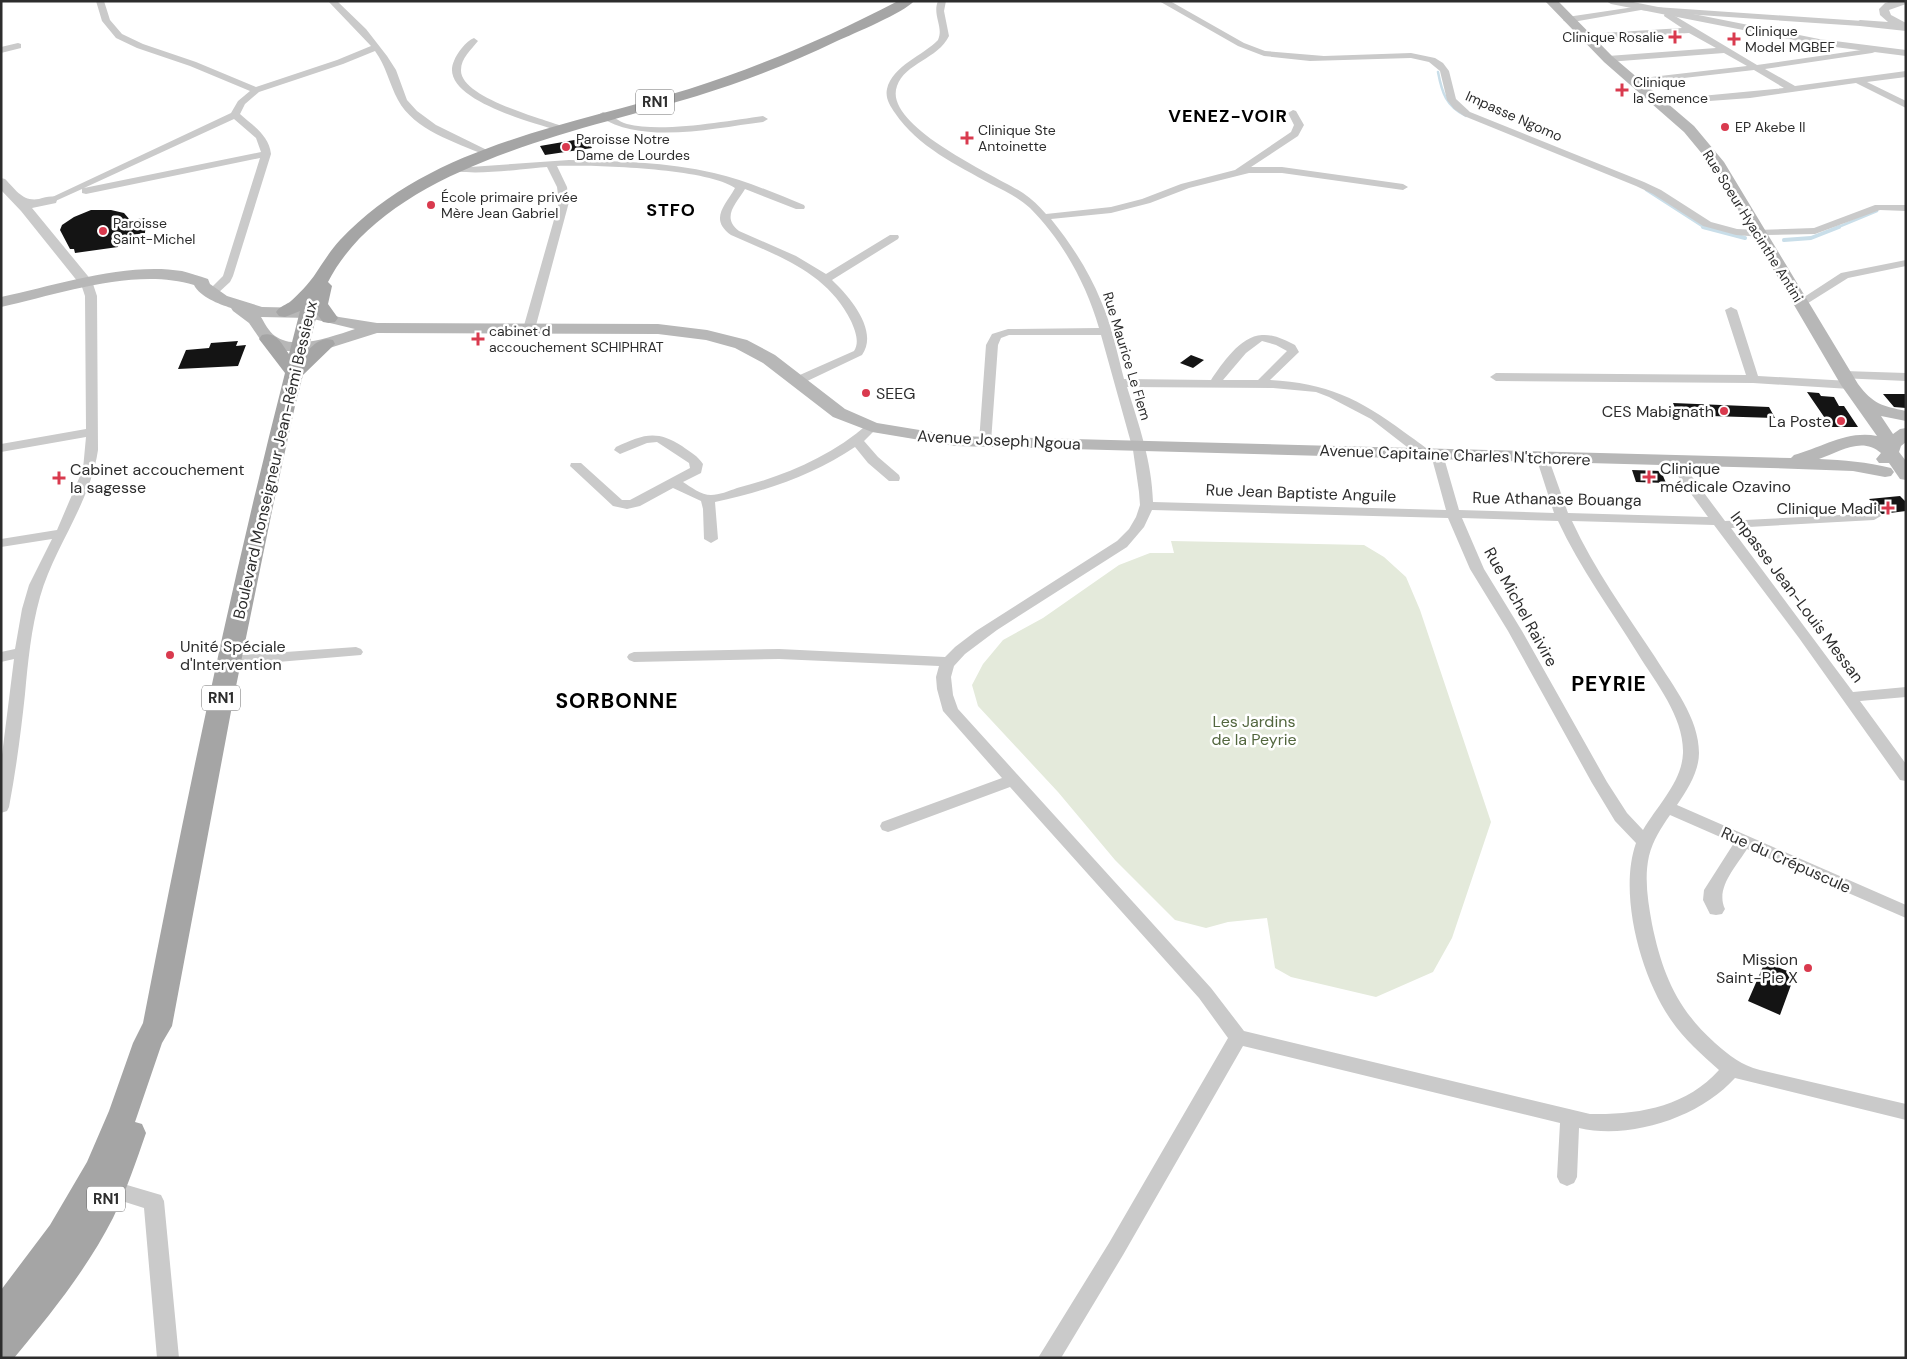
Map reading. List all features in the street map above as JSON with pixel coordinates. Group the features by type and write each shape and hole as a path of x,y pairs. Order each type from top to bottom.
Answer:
{"main road":[{"name":"Boulevard Monseigneur Jean-Rémi Bessieux","path":"854,28 895,1"},
{"name":"Boulevard Monseigneur Jean-Rémi Bessieux","path":"1,1348 59,1274 97,1217 110,1189 151,1071 159,1030 157,1026 192,838 272,457 314,292 324,274 348,241 376,216 403,197 454,168 488,152 603,115 692,92 766,66 881,16 908,1"},
{"name":"Rue Soeur Hyacinthe Antini","path":"1551,1 1567,20 1608,59 1660,103 1702,143 1719,165 1847,380 1882,429 1884,463"},
{"path":"1,302 146,274 167,274 194,278 202,282 202,286 221,299 261,312 310,313 377,328"},
{"path":"238,306 255,320 277,350 283,362 294,372 330,342 341,330 319,304 324,274"},
{"path":"324,274 297,305 261,322 264,334 278,343 299,347 330,342 377,328"},
{"name":"Avenue Joseph Ngoua","path":"377,328 658,329 707,335 741,344 756,351 839,413 872,427 922,437 985,442 1139,447"},
{"path":"1906,416 1864,405 1868,423 1854,440 1848,451 1884,463 1906,485"},
{"path":"1770,463 1804,459 1882,429 1906,422"},
{"path":"1884,463 1897,439 1906,433"},
{"path":"1854,440 1873,441 1887,449 1884,463"},
{"name":"Avenue Capitaine Charles N'tchorere","path":"1139,447 1770,463"},
{"path":"1770,463 1884,463"},
{"name":"Boulevard Monseigneur Jean-Rémi Bessieux","path":"1,1316 32,1278 61,1236 88,1190 110,1147 138,1073 148,1037 157,1026"}],"street":[{"path":"100,1 106,21 119,36 140,46 194,64 256,90"},
{"path":"332,1 376,47 388,64 405,104 411,110 440,130 488,152"},
{"name":"Rue Maurice Le Flem","path":"942,1 939,9 945,35 933,50 902,72 895,80 891,97 895,106 917,135 1021,197 1042,217 1065,245 1086,279 1106,331 1139,447 1145,477 1147,506"},
{"name":"Impasse Ngomo","path":"1163,1 1247,48 1264,54 1302,57 1411,56 1432,60 1443,68 1446,73 1447,90 1450,99 1460,110 1640,184 1657,192 1707,224 1730,231 1761,233 1815,231 1879,207 1906,208"},
{"path":"1611,1 1667,14 1819,42 1906,53"},
{"path":"1860,23 1889,5 1905,1"},
{"path":"1889,5 1884,9 1884,13 1903,27"},
{"path":"1567,20 1640,8 1903,27"},
{"path":"1667,14 1793,89"},
{"path":"1586,37 1691,30"},
{"path":"474,41 459,57 457,62 456,73 463,87 478,96 559,128"},
{"path":"1,50 18,46"},
{"path":"32,216 42,205 54,199 235,115 241,104 256,90 340,62 376,47"},
{"path":"1608,59 1729,50"},
{"path":"1634,82 1759,68 1872,50"},
{"path":"1660,103 1750,95 1906,74"},
{"path":"1858,81 1903,102"},
{"path":"1236,172 1294,134 1299,125 1293,113"},
{"path":"213,292 228,276 266,154 263,140 235,115"},
{"path":"603,115 622,126 647,128 679,128 763,119"},
{"path":"20,202 31,204 266,154"},
{"path":"454,168 470,170 580,163 665,169 732,180 800,207"},
{"path":"529,329 564,202 562,187 551,164"},
{"path":"1042,217 1111,210 1146,201 1185,186 1236,172 1282,170 1403,187"},
{"path":"1,182 32,216 87,284 91,296 92,450 89,469 62,533 36,585 28,609 6,759 1,808"},
{"path":"740,184 740,190 723,219 727,227 735,233 804,265 826,279 856,318 861,334 862,347 858,353 797,381"},
{"path":"826,279 894,237"},
{"path":"1801,303 1845,275 1906,263"},
{"path":"1731,310 1753,379"},
{"path":"985,442 992,345 996,336 1000,333 1106,331"},
{"path":"1214,384 1228,363 1257,340 1266,338 1291,347 1293,352 1271,372 1262,384"},
{"path":"1496,377 1847,380 1906,377"},
{"path":"1119,382 1262,384 1306,387 1333,394 1375,416 1431,454"},
{"path":"674,483 707,499 772,483 857,441 872,427"},
{"path":"1,448 91,432"},
{"path":"576,466 618,503 624,505 635,503 696,470 697,464 694,460 656,437 643,439 620,450"},
{"path":"857,441 873,460 894,478"},
{"name":"Rue Michel Raivire","path":"1431,454 1457,526 1477,569 1515,630 1600,783 1621,817 1644,842"},
{"path":"1542,457 1562,516 1582,552 1669,692 1686,724 1691,740 1690,757 1679,789 1644,842 1638,876 1646,937 1657,977 1674,1012 1690,1033 1732,1069 1769,1080 1906,1112"},
{"name":"Impasse Jean-Louis Messan","path":"1673,461 1906,776"},
{"path":"707,499 710,509 711,539"},
{"path":"1147,506 1131,537 1122,544 964,647 946,668 944,684 946,698 951,711 1205,993 1238,1037 1570,1118 1612,1123 1660,1115 1688,1104 1712,1088 1732,1069"},
{"name":"Rue Jean Baptiste Anguile","path":"1147,506 1454,515"},
{"name":"Rue Athanase Bouanga","path":"1454,515 1562,516 1720,523 1874,516"},
{"path":"1,543 62,533"},
{"path":"1,657 22,652"},
{"path":"229,661 356,652"},
{"path":"634,657 778,654 950,662"},
{"path":"1852,702 1906,692"},
{"path":"888,826 1012,780"},
{"name":"Rue du Crépuscule","path":"1667,807 1906,912"},
{"path":"1716,909 1712,900 1712,890 1744,842"},
{"path":"1049,1358 1116,1249 1238,1037"},
{"path":"1567,1177 1570,1118"},
{"path":"110,1189 127,1196 154,1201 168,1358"}],"green space":[{"name":"Les Jardins de la Peyrie","path":"1171,541 1364,545 1384,557 1406,577 1420,610 1491,822 1452,938 1433,972 1376,997 1291,977 1275,968 1267,918 1228,922 1206,928 1175,920 1115,860 1058,792 978,706 972,685 983,664 1003,640 1043,618 1119,565 1150,553 1174,553"}],"building":[{"name":"Paroisse Notre Dame de Lourdes","path":"586,138 592,148 545,155 540,146"},
{"name":"Paroisse Saint-Michel","path":"91,210 111,210 124,213 130,220 146,218 145,233 125,236 125,238 119,239 118,247 75,253 74,249 70,249 60,230 62,225 74,217"},
{"path":"238,341 236,346 246,345 238,366 178,369 186,350 209,348 211,343"},
{"path":"1191,355 1204,360 1193,368 1180,363"},
{"name":"La Poste","path":"1807,392 1834,397 1839,406 1844,406 1858,427 1831,427"},
{"path":"1883,394 1906,394 1906,408 1894,407"},
{"name":"CES Mabignath","path":"1673,403 1769,407 1775,418 1678,415"},
{"name":"Clinique médicale Ozavino","path":"1632,470 1661,471 1666,483 1636,482"},
{"name":"Clinique Madi","path":"1900,496 1906,502 1906,511 1882,514 1879,511 1873,511 1866,504 1874,504 1869,499"},
{"path":"1765,962 1795,974 1780,1015 1748,1001"}],"waterway":[{"path":"1438,72 1441,86 1449,103 1466,116"},
{"path":"1646,190 1704,227"},
{"path":"1836,228 1877,211"},
{"path":"1704,227 1745,238"},
{"path":"1784,240 1811,238 1839,227"}],"place":[{"name":"Clinique Rosalie","path":"1675,37"},
{"name":"Clinique Model MGBEF","path":"1734,39"},
{"name":"Clinique la Semence","path":"1622,90"},
{"name":"EP Akebe II","path":"1725,127"},
{"name":"Clinique Ste Antoinette","path":"967,138"},
{"name":"Paroisse Notre Dame de Lourdes","path":"566,147"},
{"name":"École primaire privée Mère Jean Gabriel","path":"431,205"},
{"name":"Paroisse Saint-Michel","path":"103,231"},
{"name":"cabinet d accouchement SCHIPHRAT","path":"478,339"},
{"name":"SEEG","path":"866,393"},
{"name":"CES Mabignath","path":"1724,411"},
{"name":"La Poste","path":"1841,421"},
{"name":"Clinique médicale Ozavino","path":"1649,477"},
{"name":"Cabinet accouchement la sagesse","path":"59,478"},
{"name":"Clinique Madi","path":"1888,508"},
{"name":"Unité Spéciale d'Intervention","path":"170,655"},
{"name":"Mission Saint-Pie X","path":"1808,968"}],"district":[{"name":"VENEZ-VOIR","path":"1228,116"},
{"name":"STFO","path":"671,210"},
{"name":"PEYRIE","path":"1609,684"},
{"name":"SORBONNE","path":"617,701"}]}
